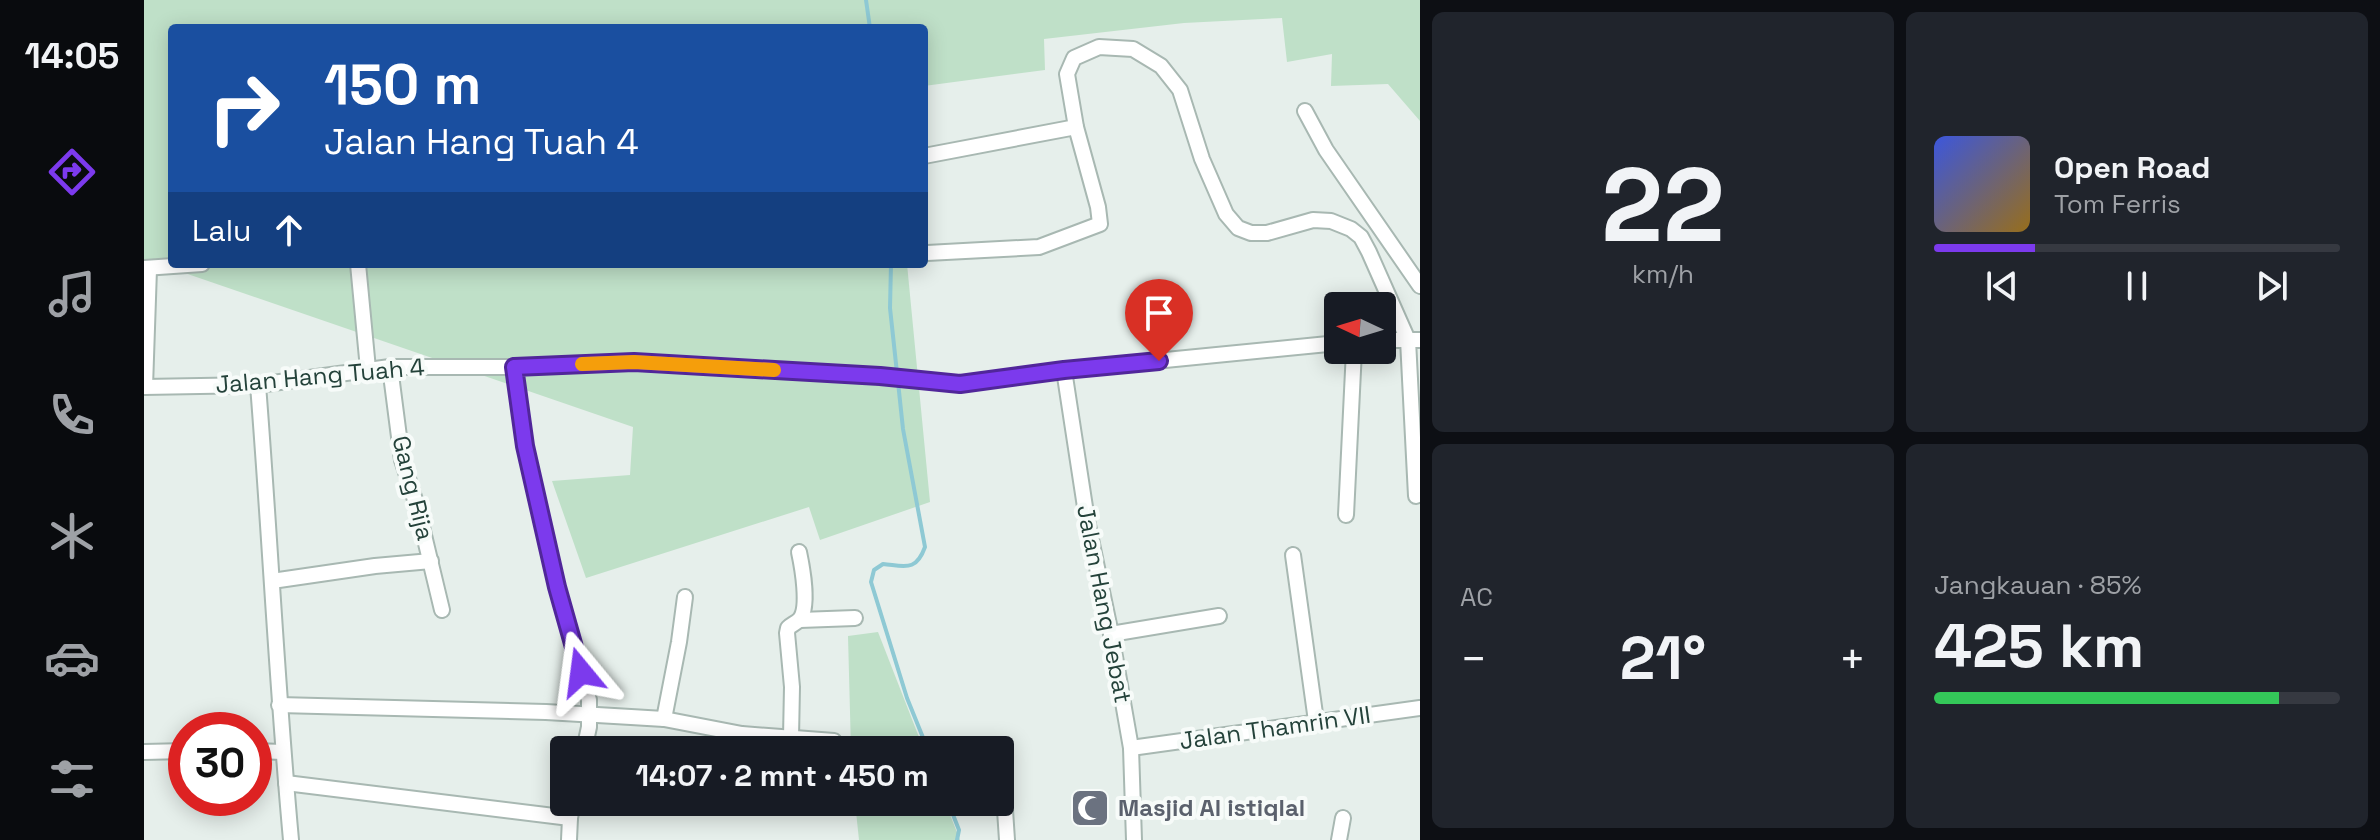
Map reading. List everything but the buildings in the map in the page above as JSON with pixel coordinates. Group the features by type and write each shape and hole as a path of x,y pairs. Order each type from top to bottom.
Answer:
{"street":[{"path":"928,253 1039,247 1100,224 1076,127 1067,74 1074,58 1099,47 1133,49 1161,66 1180,90 1202,159 1226,214 1238,228 1251,233 1267,233 1313,220 1331,221 1361,237 1414,340 1416,496"},
{"path":"1305,111 1326,150 1420,286"},
{"path":"928,155 1076,127"},
{"path":"144,387 146,268 168,266"},
{"path":"358,268 368,369"},
{"name":"Jalan Hang Tuah 4","path":"144,387 258,385 390,367 514,367 634,362 880,376 960,384 1064,370 1324,344"},
{"path":"1346,515 1353,364"},
{"name":"Gang Rija","path":"390,367 402,460 417,506 442,610"},
{"path":"514,367 525,446 557,587 589,700 586,736"},
{"name":"Jalan Hang Jebat","path":"1064,370 1087,520 1131,748 1134,840"},
{"path":"258,385 291,840"},
{"path":"799,552 804,591 804,611 800,620"},
{"path":"1293,555 1316,721"},
{"path":"272,581 431,561"},
{"path":"664,719 685,597"},
{"path":"1111,634 1219,616"},
{"path":"791,736 792,687 787,633 790,625 800,620 855,618"},
{"path":"279,705 546,712 664,719 742,734 775,736"},
{"name":"Jalan Thamrin VII","path":"1131,748 1420,708"},
{"path":"144,752 168,751"},
{"path":"272,752 283,752"},
{"path":"286,783 570,818 569,840"},
{"path":"1005,816 1007,840"},
{"path":"1339,840 1343,818"}],"green space":[{"path":"144,0 1420,0 1420,121 1388,84 1331,86 1332,54 1287,62 1282,18 1184,23 1044,39 1045,70 928,85 928,24 168,24 168,267 144,259"},
{"path":"170,268 907,268 930,502 820,540 809,507 586,578 552,481 630,475 633,427"},
{"path":"878,632 919,736 851,736 848,636"},
{"path":"856,816 951,816 960,840 859,840"}],"waterway":[{"path":"866,0 869,24"},
{"path":"891,268 890,308 897,373"},
{"path":"898,382 903,429 925,547 914,564 883,564 874,570 871,582 907,698 922,736"},
{"path":"954,816 959,830 957,840"}],"slow traffic":[{"path":"582,364 634,362 774,370"}],"place":[{"name":"Masjid Al istiqlal","path":"1090,808"}],"route":[{"path":"581,672 557,587 525,446 514,367 634,362 880,376 960,384 1159,361"}]}
